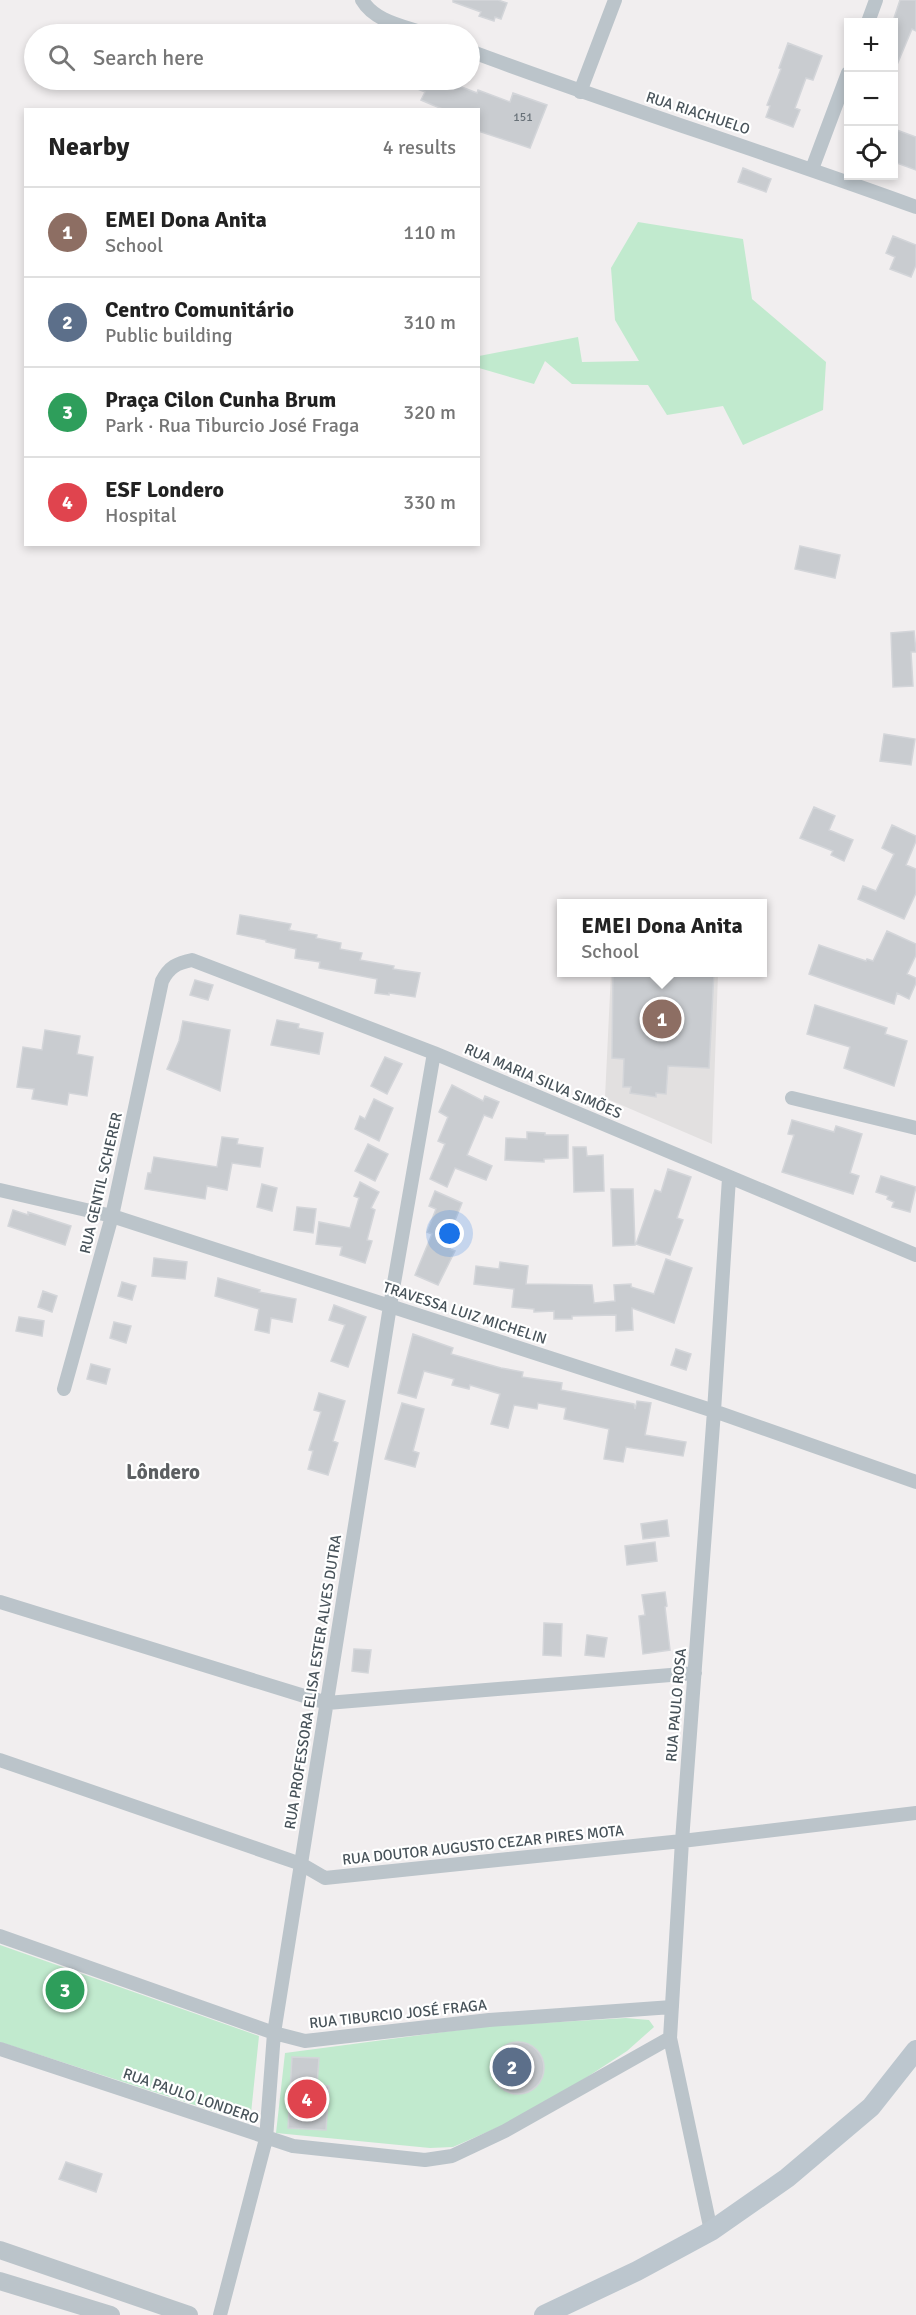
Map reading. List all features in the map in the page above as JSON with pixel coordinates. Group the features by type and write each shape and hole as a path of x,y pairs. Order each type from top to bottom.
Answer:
{"main road":[{"path":"544,2315 637,2271 711,2231 787,2178 871,2107 916,2049"}],"street":[{"path":"362,0 376,16 398,24"},
{"path":"580,92 615,0"},
{"path":"869,18 876,0"},
{"name":"RUA RIACHUELO","path":"480,55 580,92 812,169 916,207"},
{"path":"812,169 844,86"},
{"name":"RUA MARIA SILVA SIMÕES","path":"162,981 167,971 178,963 192,960 434,1053 916,1255"},
{"name":"RUA GENTIL SCHERER","path":"64,1389 112,1216 162,981"},
{"name":"RUA PROFESSORA ELISA ESTER ALVES DUTRA","path":"220,2315 266,2139 274,2033 390,1306 434,1053"},
{"path":"792,1098 916,1128"},
{"name":"RUA PAULO ROSA","path":"711,2231 670,2038 729,1178"},
{"name":"TRAVESSA LUIZ MICHELIN","path":"0,1190 112,1216 714,1412 916,1482"},
{"path":"0,1602 327,1703 695,1673"},
{"name":"RUA DOUTOR AUGUSTO CEZAR PIRES MOTA","path":"0,1760 301,1864 325,1878 682,1841 916,1813"},
{"name":"RUA TIBURCIO JOSÉ FRAGA","path":"0,1936 274,2033 305,2041 489,2020 672,2007"},
{"name":"RUA PAULO LONDERO","path":"0,2049 292,2146 425,2160 453,2156 506,2131 670,2038"},
{"path":"0,2250 189,2315"},
{"path":"0,2282 111,2315"}],"shaded area":[{"path":"611,977 718,977 712,1144 605,1098"}],"green space":[{"path":"638,222 743,239 752,299 826,362 823,410 743,445 723,406 667,415 648,385 572,384 545,361 534,384 480,368 480,356 578,337 582,362 639,361 615,320 611,268"},
{"path":"0,1945 259,2036 250,2123 0,2042"},
{"path":"626,2018 649,2020 654,2027 627,2051 535,2111 453,2147 430,2148 276,2133 285,2053 489,2026"}],"building":[{"path":"453,0 498,0 507,3 501,19 495,17 494,21 479,16 481,12 453,2"},
{"path":"900,0 916,0 916,31 912,29 898,62 898,18 894,18"},
{"path":"788,43 822,56 813,80 806,78 795,108 800,110 793,127 766,117 770,106 767,105"},
{"path":"420,90 469,90 477,93 478,90 510,102 513,93 547,105 530,148 480,132 480,108 440,108 421,100 425,92"},
{"path":"898,130 916,137 916,170 898,163"},
{"path":"743,168 771,179 766,192 738,182"},
{"path":"893,236 916,245 916,265 911,277 890,269 895,257 886,253"},
{"path":"800,546 840,555 835,578 795,569"},
{"path":"914,631 916,652 911,652 913,686 893,687 891,633"},
{"path":"884,734 915,739 911,765 880,761"},
{"path":"814,807 835,816 829,830 853,840 844,861 831,855 833,851 800,838"},
{"path":"892,825 916,836 906,865 916,869 916,893 904,919 858,899 863,886 876,891 894,854 882,848"},
{"path":"240,915 291,924 289,930 317,935 316,938 341,943 340,949 362,953 360,960 394,966 393,969 420,973 415,997 375,993 377,979 319,968 320,962 295,958 296,949 237,934"},
{"path":"887,931 916,944 916,955 907,974 916,978 909,999 897,993 894,1004 809,974 819,945 866,961 867,959 873,961"},
{"path":"613,977 714,977 709,1068 668,1066 666,1094 656,1093 656,1097 630,1093 631,1087 623,1087 624,1059 612,1058"},
{"path":"195,980 213,985 208,1000 190,995"},
{"path":"815,1005 887,1028 885,1034 907,1041 894,1086 844,1068 850,1047 807,1034"},
{"path":"277,1020 299,1024 298,1028 323,1033 319,1054 271,1045"},
{"path":"183,1021 230,1030 220,1091 167,1069 179,1041"},
{"path":"45,1030 80,1036 77,1054 93,1057 87,1096 69,1093 67,1105 32,1099 34,1089 17,1087 23,1047 42,1050"},
{"path":"385,1057 402,1064 387,1094 371,1086"},
{"path":"452,1085 483,1101 485,1096 499,1102 492,1118 484,1115 467,1155 492,1166 486,1180 455,1168 447,1187 430,1179 445,1144 438,1141 448,1117 439,1112"},
{"path":"374,1099 393,1108 379,1141 355,1129 360,1116 365,1119"},
{"path":"792,1120 834,1132 836,1126 862,1134 850,1173 859,1176 853,1194 782,1172 794,1135 788,1134"},
{"path":"527,1132 568,1135 568,1158 544,1159 544,1162 505,1160 506,1138 527,1139"},
{"path":"222,1137 238,1139 237,1144 263,1148 260,1167 232,1163 227,1190 207,1186 205,1199 145,1189 154,1157 217,1167"},
{"path":"368,1144 388,1154 375,1181 355,1171"},
{"path":"573,1147 586,1147 587,1156 603,1155 604,1191 574,1192"},
{"path":"668,1169 691,1177 677,1218 683,1220 670,1255 636,1244 655,1190 661,1192"},
{"path":"881,1176 916,1187 910,1212 892,1207 894,1202 887,1199 888,1196 876,1192"},
{"path":"360,1182 379,1192 371,1208 375,1210 367,1240 372,1241 365,1263 340,1255 342,1247 316,1244 319,1222 350,1228 359,1198 354,1196"},
{"path":"262,1184 277,1188 272,1211 257,1207"},
{"path":"611,1189 633,1189 635,1245 613,1246"},
{"path":"435,1191 462,1203 454,1223 460,1226 450,1249 455,1251 438,1285 415,1275 432,1234 427,1232 436,1209 429,1206"},
{"path":"297,1207 316,1209 313,1233 294,1230"},
{"path":"13,1210 28,1215 28,1212 71,1226 65,1245 8,1226"},
{"path":"154,1258 187,1262 185,1279 152,1276"},
{"path":"666,1259 692,1268 674,1323 632,1308 633,1330 616,1331 616,1315 572,1316 572,1319 554,1319 554,1311 534,1312 534,1309 512,1307 514,1289 474,1284 476,1266 499,1269 500,1262 528,1266 526,1284 592,1285 594,1303 615,1301 614,1285 631,1284 631,1287 654,1294"},
{"path":"218,1278 260,1290 259,1292 296,1299 292,1322 271,1318 269,1333 255,1330 259,1309 215,1296"},
{"path":"122,1282 136,1286 132,1300 118,1296"},
{"path":"43,1291 57,1296 52,1312 38,1307"},
{"path":"334,1305 366,1317 348,1367 331,1361 345,1325 329,1320"},
{"path":"19,1317 44,1321 42,1336 16,1331"},
{"path":"114,1322 131,1326 126,1343 110,1338"},
{"path":"413,1334 453,1348 451,1354 523,1372 522,1377 562,1383 561,1390 634,1404 635,1409 637,1401 651,1403 645,1435 686,1442 683,1456 626,1447 623,1462 604,1459 609,1429 564,1419 566,1408 538,1403 537,1409 514,1405 508,1428 491,1424 500,1394 470,1385 469,1389 452,1385 454,1379 424,1371 416,1398 398,1393"},
{"path":"676,1349 691,1354 686,1370 671,1365"},
{"path":"91,1364 110,1369 106,1384 87,1379"},
{"path":"319,1393 345,1401 333,1441 338,1443 328,1475 308,1469 313,1451 309,1450 321,1412 314,1410"},
{"path":"402,1403 424,1409 413,1451 419,1453 415,1467 385,1459"},
{"path":"667,1520 669,1536 643,1539 641,1524"},
{"path":"655,1542 657,1561 627,1565 625,1546"},
{"path":"665,1592 670,1650 643,1654 639,1616 645,1615 642,1595"},
{"path":"544,1623 562,1624 561,1656 543,1655"},
{"path":"587,1635 607,1638 604,1657 585,1655"},
{"path":"354,1649 371,1650 368,1673 352,1671"},
{"path":"513,2042 523,2042 532,2046 540,2054 544,2068 540,2082 532,2090 523,2094 513,2094 504,2090 496,2082 492,2073 492,2063 496,2054 504,2046"},
{"path":"292,2057 319,2058 317,2085 329,2086 326,2130 288,2128"},
{"path":"66,2162 102,2174 96,2192 59,2179"}],"place":[{"name":"EMEI Dona Anita","path":"662,1019"},
{"name":"Praça Cilon Cunha Brum","path":"65,1990"},
{"name":"Centro Comunitário","path":"512,2067"},
{"name":"ESF Londero","path":"307,2099"}],"district":[{"name":"Lôndero","path":"163,1472"}]}
